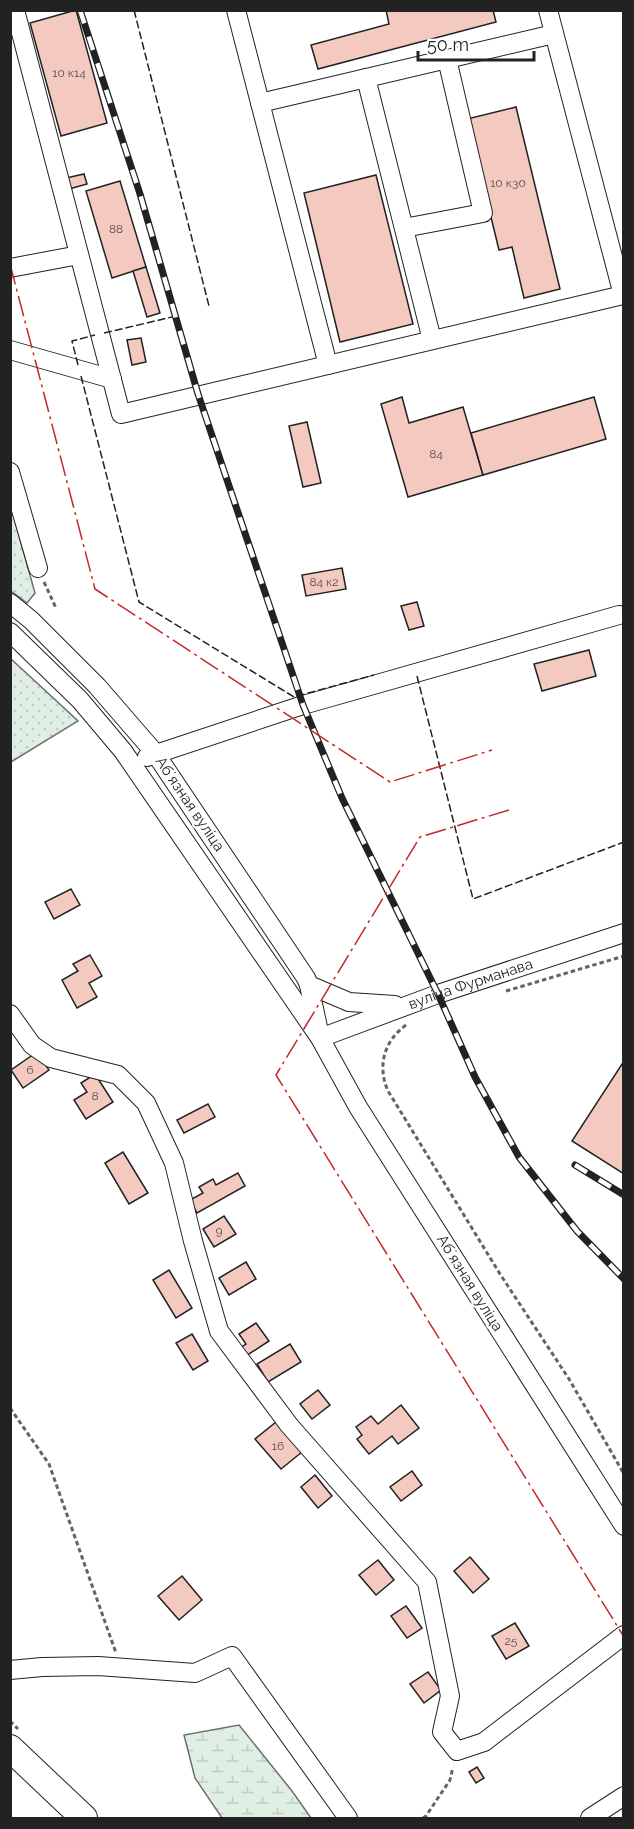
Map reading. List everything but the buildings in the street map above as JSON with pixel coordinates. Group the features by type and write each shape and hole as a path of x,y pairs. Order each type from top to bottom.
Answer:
{"highway":[{"path":"10,1748 84,1818"},
{"path":"10,1755 69,1818"}],"street":[{"path":"236,10 328,365"},
{"path":"14,12 121,414 623,295 548,10"},
{"path":"260,103 554,34"},
{"path":"404,228 483,213 447,59"},
{"path":"366,78 432,340"},
{"path":"10,268 79,255"},
{"path":"10,350 112,379"},
{"path":"10,472 38,568"},
{"name":"Абʼязная вуліца","path":"10,603 31,620 97,686 155,753 309,985 320,1038"},
{"path":"132,764 155,753 303,705 619,615"},
{"name":"Абʼязная вуліца","path":"10,632 80,700 132,764 320,1038 358,1107 620,1514"},
{"name":"вуліца Фурманава","path":"320,1038 410,1014 624,933"},
{"path":"309,985 349,1002 410,1014"},
{"path":"10,1014 32,1045 51,1058 118,1075 146,1104 174,1163 193,1241 219,1331 289,1425 427,1582 450,1696 442,1732 457,1751 484,1742 624,1635"},
{"path":"10,1670 98,1666 195,1673 232,1656 348,1818"},
{"path":"590,1818 624,1796"}],"path":[{"path":"38,568 56,608"},
{"path":"500,993 624,956"},
{"path":"410,1014 383,1054 381,1066 385,1085 500,1274 569,1379 624,1474"},
{"path":"10,1408 49,1464 118,1659"},
{"path":"423,1818 450,1780 457,1751"}],"green space":[{"path":"11,507 35,593 27,603 11,591"},
{"path":"10,658 78,721 11,762 10,762"},
{"path":"239,1725 311,1818 222,1818 195,1778 184,1735"}],"railway":[{"path":"80,10 140,194 198,394 303,705 342,798 438,994 475,1077 519,1157 577,1231 624,1279"},
{"path":"575,1165 624,1195"}],"fence":[{"path":"134,10 209,306"},
{"path":"104,333 172,317"},
{"path":"78,365 72,341 95,335"},
{"path":"81,376 139,602 294,697 374,675"},
{"path":"417,676 473,899 624,842"}],"power":[{"path":"10,264 95,589 390,782 492,750"},
{"path":"509,810 420,837 276,1075 624,1637"}]}
